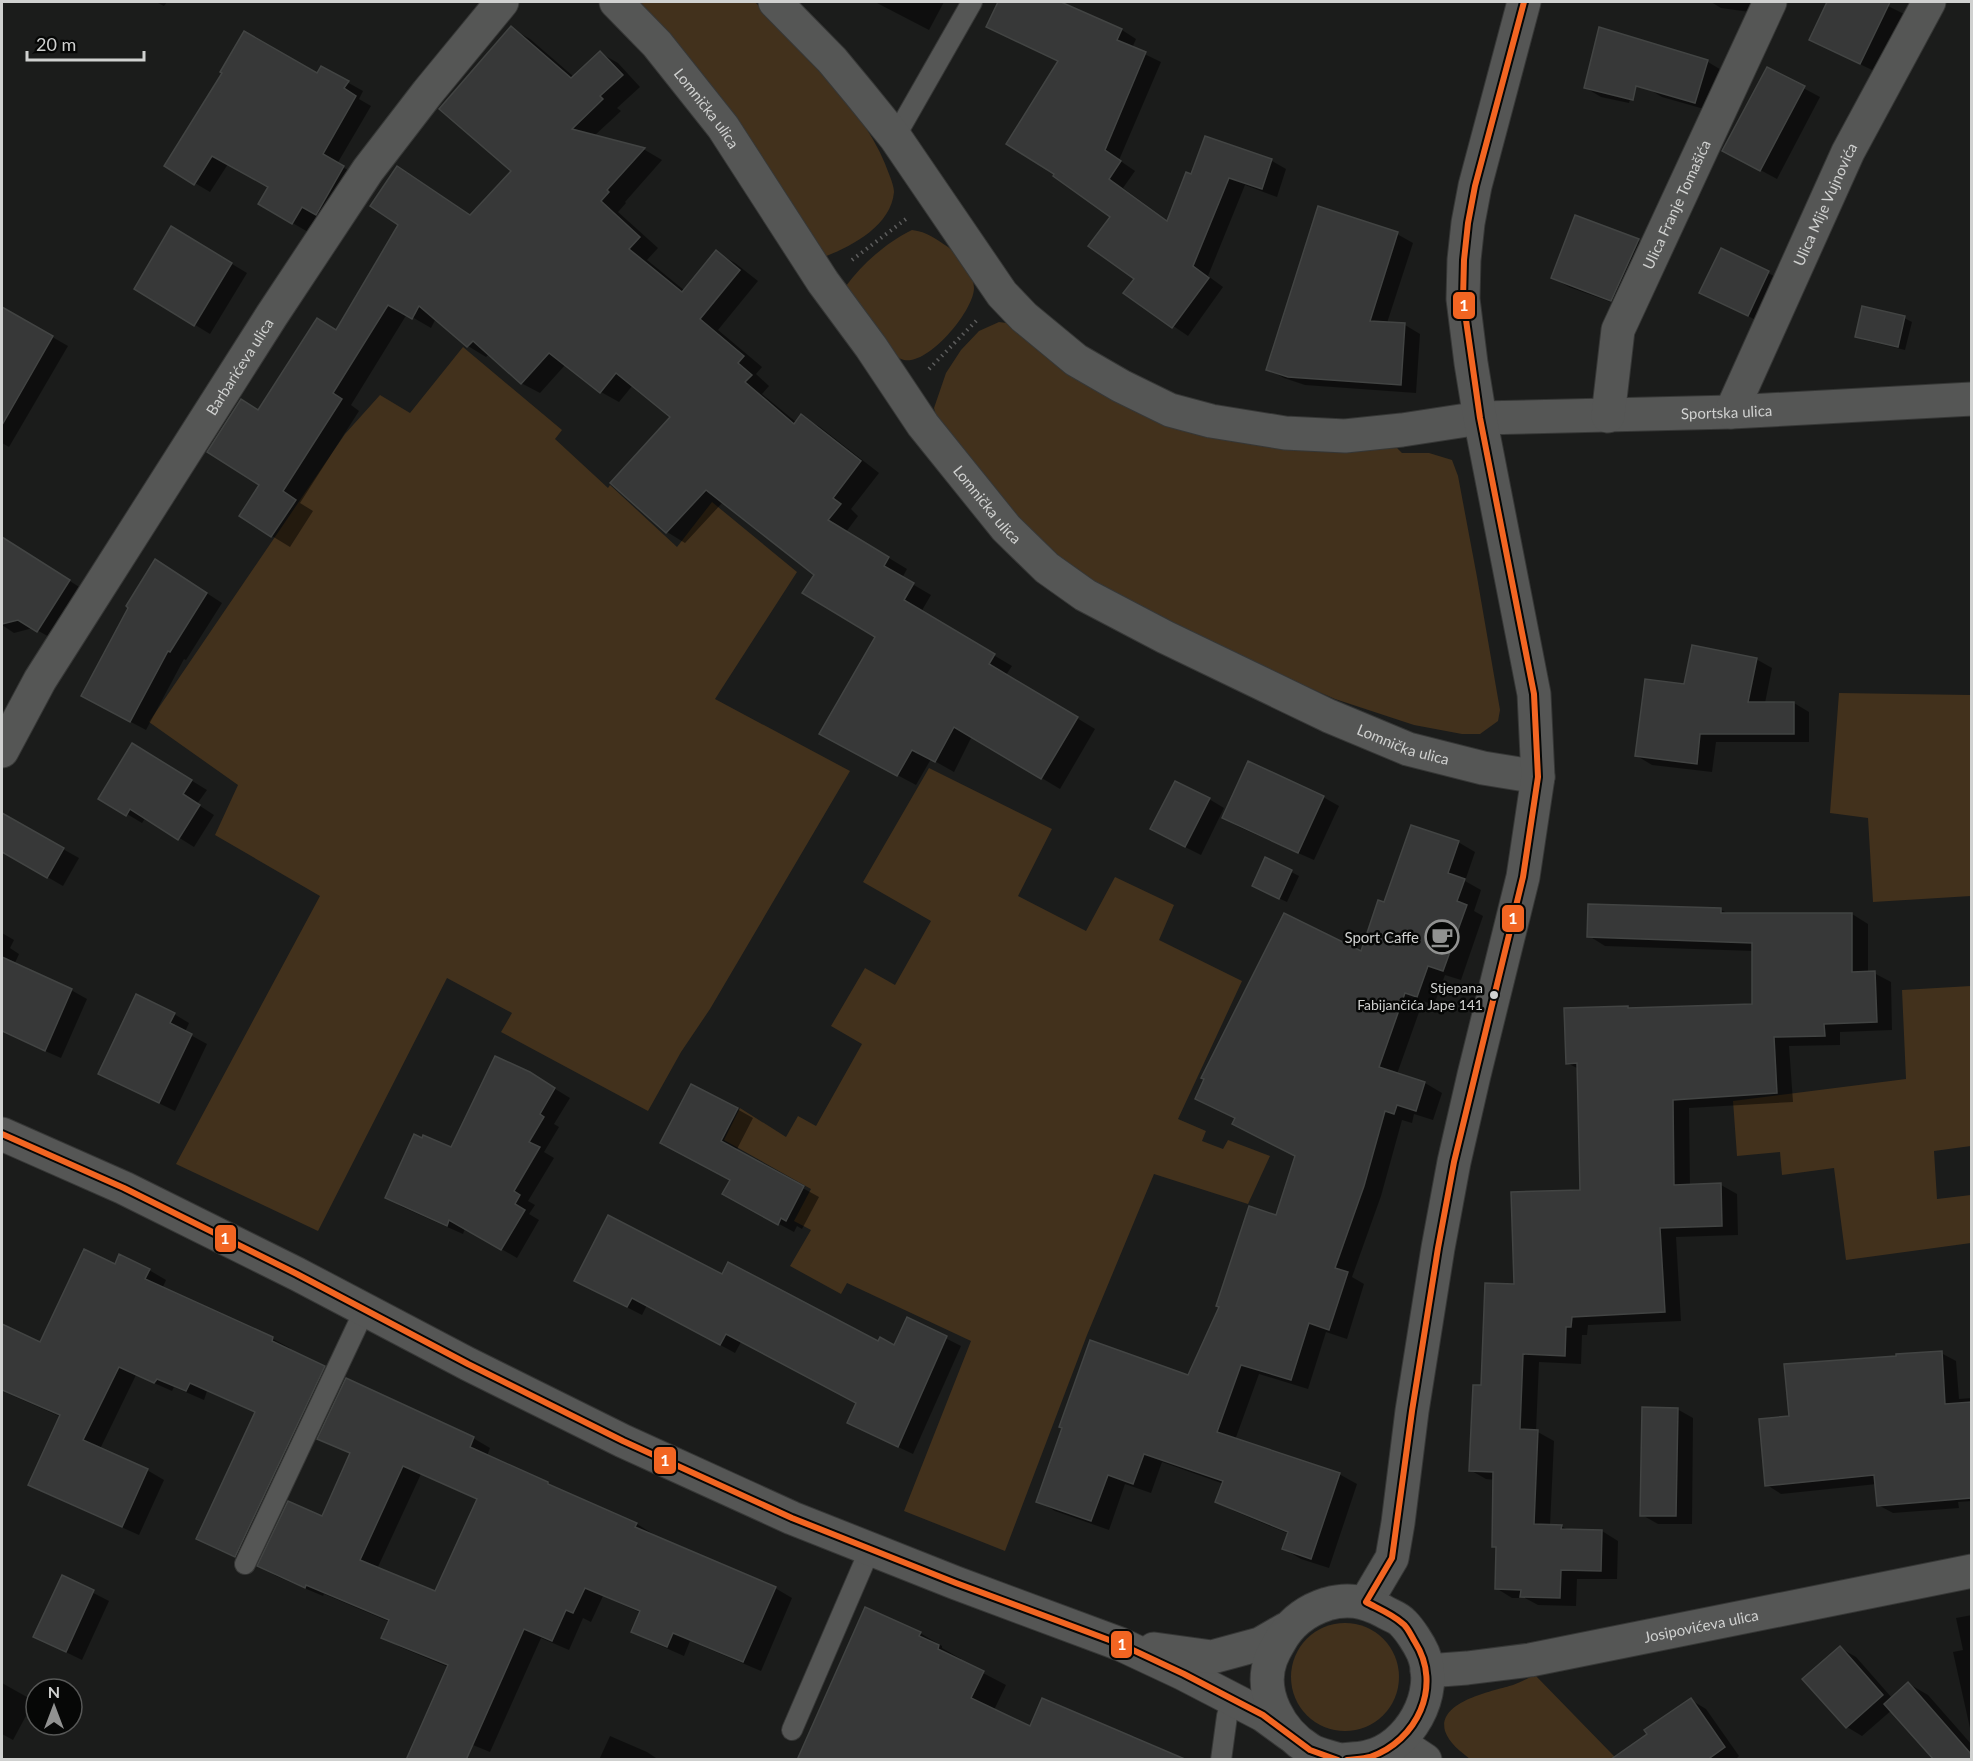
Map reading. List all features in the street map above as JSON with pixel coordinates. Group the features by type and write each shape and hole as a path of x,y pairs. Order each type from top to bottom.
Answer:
{"street":[{"name":"Barbarićeva ulica","path":"2,751 59,649 272,315 362,179 428,92 502,2"},
{"name":"Lomnička ulica","path":"616,2 657,44 723,127 823,282 872,347 923,425 1006,528 1047,568 1085,595 1166,638 1318,711 1408,749 1483,768 1538,777"},
{"path":"775,2 832,60 895,137 1002,294 1024,317 1076,360 1121,386 1170,410 1211,422 1285,433 1345,436 1480,418"},
{"path":"1366,1602 1392,1558 1412,1411 1454,1162 1523,878 1538,777 1534,694 1480,418 1463,298 1464,260 1475,186 1524,2"},
{"name":"Ulica Franje Tomašića","path":"1608,416 1618,330 1770,2"},
{"name":"Ulica Mije Vujnovića","path":"1731,412 1848,152 1929,2"},
{"name":"Sportska ulica","path":"1480,418 1731,412 1971,399"},
{"path":"2,1134 124,1188 623,1441 792,1518 1120,1644 1184,1674 1263,1715 1310,1750 1340,1760 1367,1758 1384,1751 1398,1742 1416,1720 1426,1695 1427,1671 1423,1654 1403,1623 1366,1602 1339,1601 1312,1609 1286,1629 1260,1644 1212,1657 1120,1644"},
{"name":"Josipovićeva ulica","path":"1427,1671 1530,1660 1971,1571"},
{"path":"1286,1629 1270,1661 1268,1682 1273,1709 1288,1734"},
{"path":"1398,1742 1425,1760"}],"lane":[{"path":"895,137 972,2"},
{"path":"245,1564 365,1309"},
{"path":"792,1730 870,1549"},
{"path":"1221,1760 1227,1716 1232,1700"}],"path":[{"path":"823,282 935,196"},
{"path":"904,395 1002,294"}],"shaded area":[{"path":"635,2 755,2 812,60 850,104 866,127 891,178 894,192 886,215 878,225 858,241 824,257"},
{"path":"912,230 931,236 958,255 969,270 974,288 966,310 947,336 923,356 911,360 901,359 886,346 846,286 876,254"},
{"path":"999,322 1014,324 1070,371 1345,451 1397,448 1402,453 1429,453 1452,460 1458,476 1477,577 1500,710 1498,721 1480,734 1462,734 1414,725 1335,699 1173,628 1093,584 1054,554 1015,518 938,422 934,408 946,373 961,350 979,331"},
{"path":"463,347 562,430 555,439 608,488 610,485 677,547 712,502 797,572 715,699 850,771 648,1111 501,1032 512,1013 447,978 318,1231 176,1164 320,896 215,835 238,785 149,722 345,434 380,395 410,413"},
{"path":"1839,693 1971,695 1971,896 1873,902 1868,818 1830,813"},
{"path":"929,768 1052,829 1018,896 1086,931 1115,877 1174,905 1159,940 1242,981 1178,1119 1206,1131 1202,1141 1223,1149 1228,1140 1270,1156 1248,1204 1154,1174 1087,1335 1005,1551 904,1511 971,1341 847,1283 841,1294 790,1266 811,1230 794,1221 811,1189 724,1140 740,1108 786,1137 798,1116 816,1126 862,1044 831,1026 865,968 895,985 931,921 863,882"},
{"path":"1971,986 1971,1146 1934,1151 1937,1199 1971,1195 1971,1243 1846,1260 1834,1168 1782,1175 1780,1152 1737,1156 1733,1101 1906,1079 1902,990"},
{"path":"1345,1623 1366,1627 1383,1639 1395,1656 1399,1677 1395,1698 1383,1715 1366,1727 1345,1731 1324,1727 1307,1715 1295,1698 1291,1677 1295,1656 1307,1639 1324,1627"},
{"path":"1535,1675 1617,1759 1470,1759 1452,1743 1445,1731 1445,1721 1458,1705 1481,1694 1513,1685"}],"building":[{"path":"998,2 1061,2 1122,29 1117,40 1146,52 1105,150 1121,161 1109,179 1167,221 1186,172 1191,174 1205,136 1272,159 1262,189 1229,178 1193,266 1209,278 1172,328 1123,293 1134,279 1088,246 1110,217 1053,176 1054,174 1006,144 1058,61 986,27"},
{"path":"1827,2 1890,2 1860,64 1809,40"},
{"path":"511,26 571,78 600,51 623,75 600,96 603,99 572,129 645,148 607,190 609,192 601,201 640,237 629,249 682,292 716,250 740,270 700,319 744,356 738,363 752,375 745,382 794,424 801,414 861,461 833,498 841,504 828,520 889,557 884,566 914,583 904,600 995,654 989,664 1078,717 1041,779 954,727 935,762 912,750 897,776 819,734 875,637 802,593 814,575 706,490 666,533 610,483 670,417 616,373 600,393 549,353 521,384 473,341 467,347 419,306 412,319 388,305 333,393 342,399 283,491 296,500 271,537 239,516 259,485 207,452 241,399 258,410 317,318 336,330 398,225 370,206 397,166 470,215 511,171 439,109"},
{"path":"1599,27 1708,60 1695,103 1636,86 1633,100 1584,88"},
{"path":"244,31 317,73 321,66 349,81 344,88 356,96 323,154 344,166 316,215 302,207 292,224 258,204 268,187 212,156 194,185 164,166 222,73 220,72"},
{"path":"1767,67 1805,86 1760,171 1722,151"},
{"path":"1318,206 1398,232 1370,321 1405,323 1401,385 1288,377 1266,370"},
{"path":"1575,215 1639,239 1611,301 1551,278"},
{"path":"171,226 232,263 194,326 134,289"},
{"path":"1721,248 1769,271 1748,316 1699,293"},
{"path":"1862,306 1905,316 1898,347 1855,337"},
{"path":"2,307 53,336 2,425"},
{"path":"2,537 70,580 37,632 18,620 2,624"},
{"path":"155,559 207,593 170,652 168,651 130,722 81,696 128,608 126,606"},
{"path":"1692,645 1757,658 1748,702 1794,702 1794,734 1700,734 1697,764 1635,756 1645,679 1684,684"},
{"path":"132,743 192,780 183,794 200,805 178,840 130,809 126,816 98,799"},
{"path":"1248,761 1324,796 1298,853 1222,818"},
{"path":"1175,781 1210,798 1185,847 1150,829"},
{"path":"2,813 64,848 47,878 2,852"},
{"path":"1411,825 1459,841 1448,873 1465,879 1457,901 1467,905 1443,971 1428,966 1417,997 1405,993 1379,1067 1425,1082 1416,1111 1397,1105 1394,1114 1385,1111 1364,1186 1335,1268 1348,1272 1329,1330 1309,1323 1291,1380 1241,1365 1217,1432 1340,1473 1311,1559 1282,1549 1288,1532 1215,1502 1223,1481 1144,1454 1133,1484 1108,1475 1091,1521 1036,1502 1062,1428 1059,1427 1090,1340 1188,1375 1219,1307 1216,1306 1249,1206 1276,1215 1295,1156 1232,1124 1235,1118 1195,1099 1204,1079 1201,1078 1284,913 1361,951 1378,900 1384,902"},
{"path":"1265,857 1292,870 1279,899 1252,886"},
{"path":"1588,904 1721,908 1721,913 1852,913 1852,972 1875,971 1877,1022 1824,1024 1825,1036 1774,1037 1777,1093 1673,1100 1674,1185 1721,1183 1722,1226 1660,1228 1665,1312 1572,1317 1571,1327 1566,1327 1565,1356 1523,1354 1520,1429 1538,1430 1534,1524 1562,1525 1561,1529 1602,1530 1601,1571 1561,1570 1560,1598 1520,1597 1521,1590 1495,1589 1496,1547 1492,1547 1493,1472 1469,1471 1473,1385 1481,1385 1485,1283 1514,1284 1511,1192 1580,1190 1577,1063 1566,1064 1564,1008 1752,1004 1752,943 1587,937"},
{"path":"2,957 72,989 45,1051 2,1031"},
{"path":"136,994 175,1013 170,1023 192,1034 159,1103 98,1074"},
{"path":"495,1056 530,1072 555,1088 540,1114 544,1117 529,1142 540,1147 514,1191 520,1195 515,1204 525,1210 501,1250 449,1220 447,1226 385,1198 414,1134 422,1138 423,1135 451,1147"},
{"path":"691,1084 738,1108 721,1141 804,1186 786,1221 781,1218 778,1225 722,1194 730,1180 660,1143"},
{"path":"608,1215 722,1274 728,1262 878,1341 880,1337 894,1345 907,1317 947,1336 898,1447 847,1423 856,1403 726,1334 720,1345 632,1298 627,1307 574,1281"},
{"path":"84,1249 115,1264 119,1254 150,1269 145,1279 273,1337 272,1341 325,1366 235,1557 196,1539 255,1412 190,1383 186,1391 157,1379 154,1383 119,1367 83,1440 148,1469 122,1527 28,1485 60,1415 2,1390 2,1324 40,1342"},
{"path":"1942,1351 1945,1404 1971,1402 1971,1498 1877,1506 1874,1475 1765,1486 1759,1419 1789,1416 1784,1364"},
{"path":"346,1378 474,1437 470,1447 637,1523 635,1527 776,1587 743,1662 673,1633 667,1647 631,1632 640,1611 585,1588 573,1613 566,1610 552,1641 524,1629 466,1760 406,1760 448,1665 381,1638 389,1620 306,1585 305,1588 257,1566 288,1501 322,1516 350,1453 317,1439","holes":["403,1466 477,1499 435,1591 360,1560"]},
{"path":"1642,1407 1678,1408 1676,1516 1640,1516"},
{"path":"62,1575 94,1590 66,1652 33,1637"},
{"path":"865,1607 921,1632 919,1636 939,1645 938,1649 984,1671 971,1698 1030,1726 1042,1698 1187,1760 797,1760"},
{"path":"1840,1646 1883,1695 1846,1728 1802,1679"},
{"path":"1908,1682 1971,1754 1971,1760 1934,1760 1884,1704"},
{"path":"1691,1698 1725,1747 1707,1760 1610,1760 1647,1734 1644,1730"}],"transit line":[{"name":"1","path":"1347,1760 1370,1757 1387,1749 1401,1738 1421,1710 1425,1694 1426,1676 1423,1659 1408,1629 1394,1617 1366,1602 1392,1558 1412,1411 1454,1162 1523,877 1538,777 1534,694 1480,418 1463,299 1464,260 1475,186 1524,2"},
{"name":"1","path":"2,1134 124,1188 623,1441 792,1518 956,1583 1120,1644 1263,1715 1310,1750 1338,1760"}],"place":[{"name":"Sport Caffe","path":"1442,937"},
{"name":"Stjepana Fabijančića Jape 141","path":"1494,995"}]}
